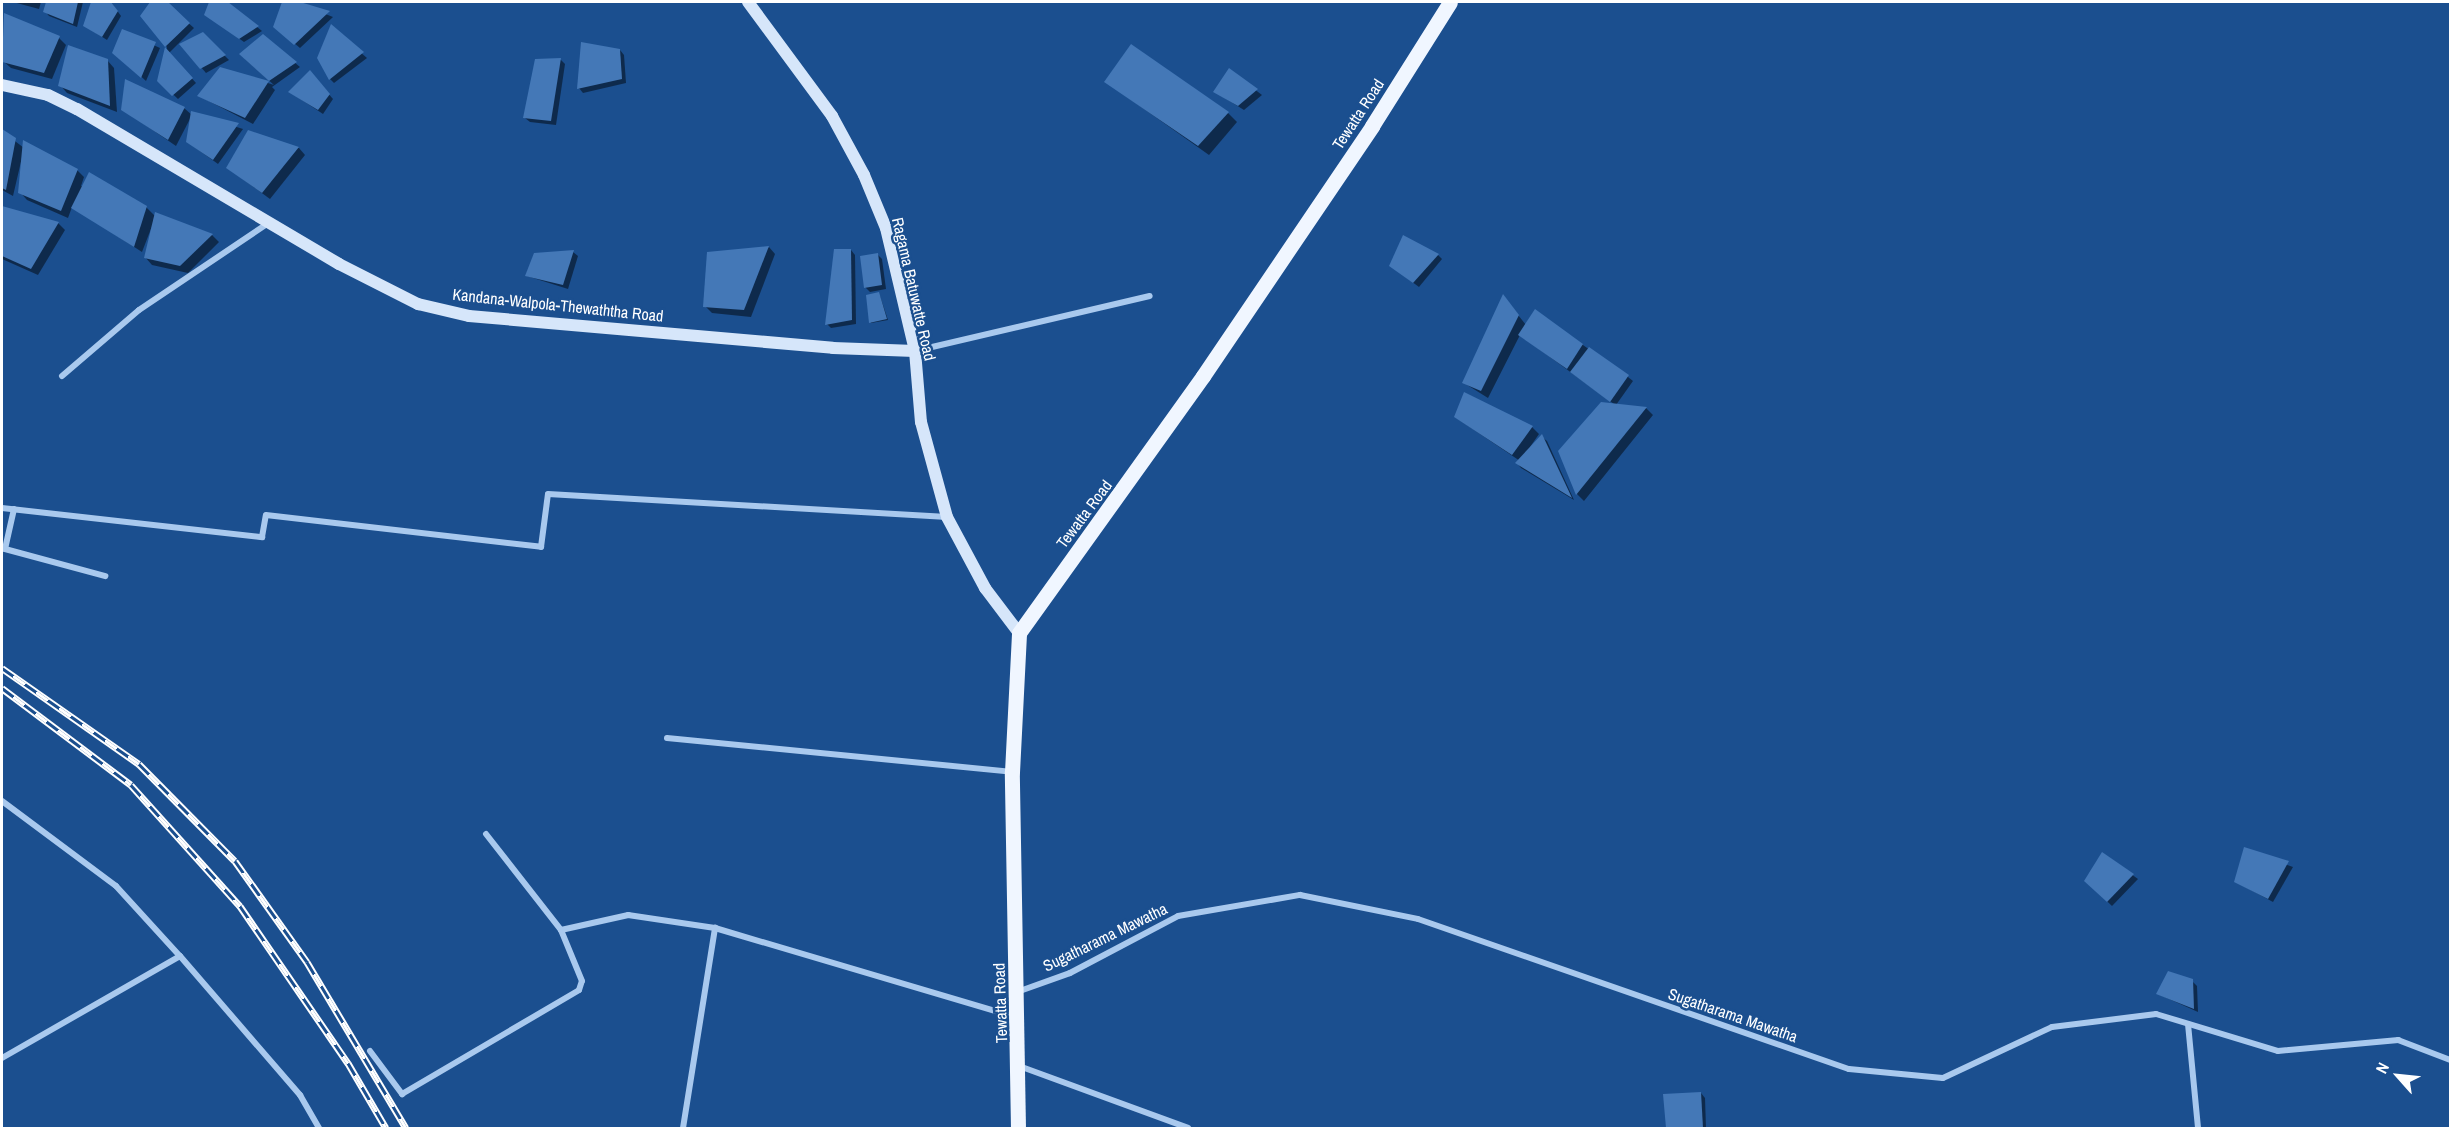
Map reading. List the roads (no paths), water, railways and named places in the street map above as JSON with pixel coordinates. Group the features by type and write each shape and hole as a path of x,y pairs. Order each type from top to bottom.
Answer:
{"main road":[{"name":"Tewatta Road","path":"1018,1128 1019,1018 1012,772 1019,633 1203,376 1372,126 1450,2"}],"street":[{"name":"Ragama Batuwatte Road","path":"748,2 832,116 864,175 886,228 915,351 921,422 947,517 985,588 1019,633"},
{"name":"Kandana-Walpola-Thewaththa Road","path":"2,85 48,95 77,109 271,221 339,264 418,304 469,316 833,348 915,351"},
{"path":"62,376 139,310 271,221"},
{"path":"915,351 1150,296"},
{"path":"2,508 262,537 266,515 541,547 548,494 947,517"},
{"path":"14,509 5,549 105,576"},
{"path":"667,738 1012,772"},
{"path":"2,801 116,886 300,1095 319,1128"},
{"path":"370,1051 402,1094 579,990 582,981 561,930 486,834"},
{"name":"Sugatharama Mawatha","path":"1017,992 1070,973 1178,916 1300,895 1418,919 1849,1070 1943,1078 2052,1027 2156,1014 2278,1051 2398,1040 2451,1060"},
{"path":"561,930 628,915 715,928 1019,1018"},
{"path":"683,1128 715,928"},
{"path":"2,1058 180,956"},
{"path":"2188,1024 2198,1128"},
{"path":"1019,1066 1188,1128"}],"railway":[{"path":"2,668 139,764 235,861 307,962 406,1128"},
{"path":"2,688 131,785 240,906 348,1063 386,1128"}]}
